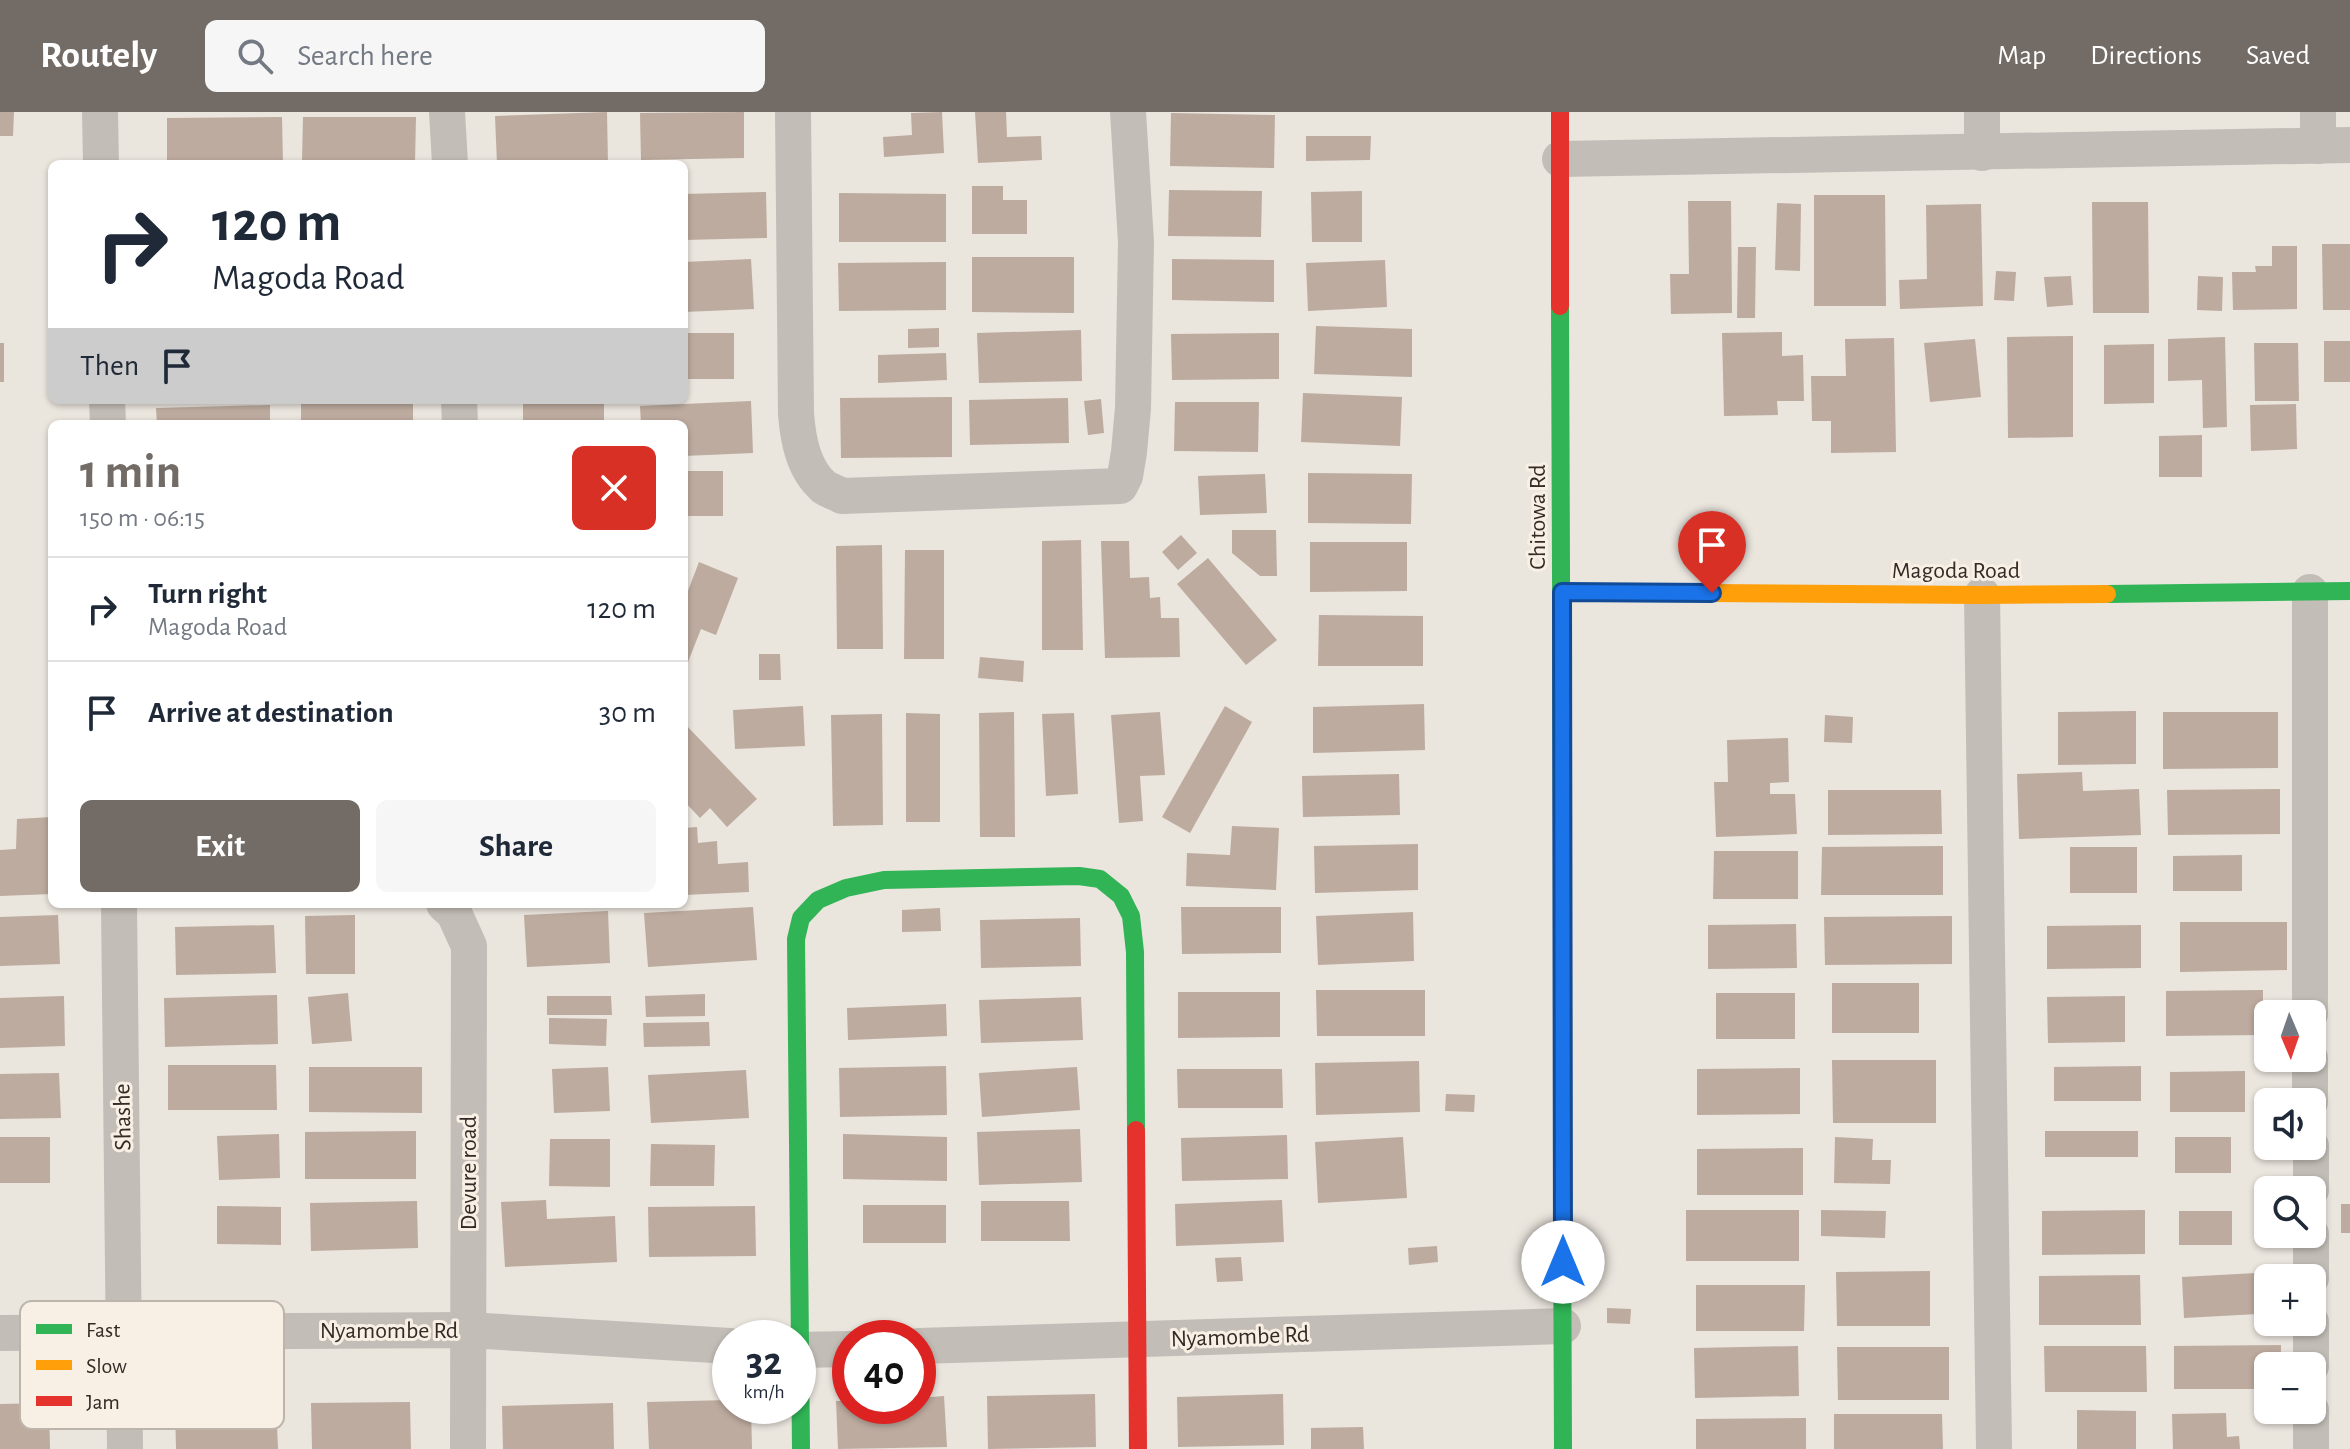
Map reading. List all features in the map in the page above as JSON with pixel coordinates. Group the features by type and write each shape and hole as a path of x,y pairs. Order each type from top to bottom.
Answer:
{"street":[{"path":"100,112 101,160"},
{"path":"447,112 450,160"},
{"path":"793,112 796,414 799,443 812,471 824,487 842,496 1120,486 1129,452 1136,242 1128,112"},
{"name":"Chitowa Rd","path":"1560,112 1563,1449"},
{"path":"1982,112 1982,153"},
{"path":"1560,159 1982,153 2328,134"},
{"name":"Magoda Road","path":"1562,592 1982,595 2350,591"},
{"path":"2310,592 2310,1000"},
{"path":"1982,595 1994,1449"},
{"path":"799,1320 796,939 801,918 818,900 846,888 884,880 1079,876 1100,879 1121,896 1131,916 1135,952 1138,1449"},
{"name":"Shashe","path":"119,908 125,1301"},
{"name":"Devure road","path":"448,908 454,913 469,946 468,1449"},
{"name":"Nyamombe Rd","path":"936,1345 1563,1326"},
{"name":"Nyamombe Rd","path":"284,1331 468,1330 712,1345"},
{"name":"Nyamombe Rd","path":"0,1333 20,1333"},
{"path":"800,1424 801,1449"},
{"path":"2311,1424 2311,1449"}],"building":[{"path":"0,112 14,112 13,136 0,136"},
{"path":"607,112 608,160 497,160 495,116"},
{"path":"744,112 744,158 641,160 640,113"},
{"path":"942,112 944,153 884,157 883,137 912,135 911,113"},
{"path":"975,112 1006,112 1007,137 1041,136 1042,160 978,163"},
{"path":"1171,113 1275,115 1274,168 1170,166"},
{"path":"282,117 283,160 167,160 167,118"},
{"path":"303,117 416,117 415,160 302,160"},
{"path":"1306,136 1371,136 1370,160 1306,161"},
{"path":"972,186 1003,186 1003,200 1027,200 1027,234 972,234"},
{"path":"1169,190 1262,191 1261,237 1168,236"},
{"path":"1362,191 1362,242 1312,242 1311,192"},
{"path":"766,192 767,238 688,240 688,194"},
{"path":"839,193 946,194 946,242 839,242"},
{"path":"1814,195 1885,195 1886,306 1814,306"},
{"path":"1688,201 1731,201 1732,313 1671,314 1670,274 1689,274"},
{"path":"2092,202 2148,202 2149,313 2093,313"},
{"path":"1777,203 1801,204 1800,271 1775,270"},
{"path":"1981,204 1983,306 1900,309 1899,280 1927,279 1926,205"},
{"path":"2322,244 2350,244 2350,310 2323,310"},
{"path":"2272,246 2297,246 2297,309 2233,310 2232,272 2256,272 2255,266 2272,266"},
{"path":"1738,247 1756,247 1755,318 1737,318"},
{"path":"972,257 1074,257 1074,313 972,312"},
{"path":"751,259 754,309 688,312 688,262"},
{"path":"1172,259 1274,260 1274,302 1172,300"},
{"path":"1385,260 1387,307 1308,311 1306,263"},
{"path":"946,262 946,310 839,311 838,263"},
{"path":"1996,271 2016,272 2014,301 1994,300"},
{"path":"2071,276 2073,305 2047,307 2044,277"},
{"path":"2198,276 2223,277 2222,311 2197,310"},
{"path":"1316,326 1412,329 1412,377 1314,374"},
{"path":"939,328 939,347 908,348 908,329"},
{"path":"1081,330 1082,381 979,383 977,333"},
{"path":"1782,332 1782,356 1803,355 1804,401 1777,401 1778,415 1724,416 1722,333"},
{"path":"688,333 734,333 734,379 688,379"},
{"path":"1279,333 1279,379 1172,380 1171,334"},
{"path":"2073,336 2073,437 2008,438 2007,337"},
{"path":"2225,337 2227,427 2203,428 2202,380 2168,381 2168,339"},
{"path":"1894,338 1896,452 1831,453 1831,421 1812,421 1811,376 1846,376 1845,339"},
{"path":"1975,339 1981,397 1930,402 1924,343"},
{"path":"2324,341 2350,341 2350,382 2324,382"},
{"path":"0,343 4,343 4,382 0,382"},
{"path":"2254,343 2298,343 2299,401 2255,401"},
{"path":"2154,344 2154,403 2104,404 2104,345"},
{"path":"946,353 947,380 878,383 878,355"},
{"path":"1303,393 1402,397 1400,446 1301,442"},
{"path":"952,397 952,457 841,458 840,398"},
{"path":"1068,398 1069,443 970,445 969,400"},
{"path":"1101,399 1104,433 1088,435 1084,401"},
{"path":"751,401 753,453 688,456 688,420 641,420 640,406"},
{"path":"1175,402 1259,402 1258,452 1174,451"},
{"path":"301,404 413,404 413,420 301,420"},
{"path":"523,404 604,404 604,420 523,420"},
{"path":"2296,404 2297,449 2251,451 2250,405"},
{"path":"270,405 270,420 157,420 156,408"},
{"path":"2202,435 2202,477 2159,477 2159,436"},
{"path":"688,471 723,471 723,516 688,516"},
{"path":"1308,473 1412,474 1411,524 1308,523"},
{"path":"1265,474 1267,513 1200,515 1198,476"},
{"path":"1232,530 1276,530 1277,576 1260,576 1232,553"},
{"path":"1181,535 1197,553 1178,570 1162,552"},
{"path":"1081,540 1083,650 1042,650 1042,541"},
{"path":"1101,541 1129,541 1130,578 1149,577 1150,598 1160,597 1161,618 1179,618 1180,657 1105,658"},
{"path":"1310,542 1407,542 1407,591 1310,592"},
{"path":"882,545 883,649 837,649 836,546"},
{"path":"905,550 944,550 944,659 904,659"},
{"path":"1208,558 1277,640 1246,665 1177,584"},
{"path":"699,562 738,578 716,635 701,629 688,662 688,591"},
{"path":"1319,615 1423,616 1423,666 1318,666"},
{"path":"759,654 780,654 781,680 759,680"},
{"path":"980,657 1024,661 1023,682 978,678"},
{"path":"1424,704 1425,750 1313,753 1313,707"},
{"path":"803,706 805,746 735,749 733,710"},
{"path":"1225,706 1252,722 1190,833 1162,817"},
{"path":"2136,711 2136,764 2058,765 2058,712"},
{"path":"1014,712 1015,837 980,837 979,713"},
{"path":"1160,712 1165,775 1140,776 1143,821 1119,823 1111,715"},
{"path":"2163,712 2278,712 2278,768 2163,769"},
{"path":"906,713 940,714 940,822 906,822"},
{"path":"1074,713 1078,794 1046,796 1042,714"},
{"path":"882,714 883,825 833,826 831,715"},
{"path":"1825,715 1853,717 1852,743 1824,742"},
{"path":"688,727 757,799 727,827 710,808 700,818 688,805"},
{"path":"1788,738 1789,782 1770,783 1770,794 1795,794 1797,834 1716,837 1714,782 1728,782 1727,740"},
{"path":"2082,772 2083,791 2139,789 2141,835 2019,839 2017,774"},
{"path":"1399,774 1400,815 1303,817 1302,776"},
{"path":"2280,789 2280,834 2168,835 2167,790"},
{"path":"1828,790 1941,790 1942,834 1828,835"},
{"path":"48,817 48,894 0,896 0,850 16,849 17,819"},
{"path":"1232,826 1279,828 1276,890 1186,886 1187,853 1230,855"},
{"path":"697,827 698,843 717,841 718,864 748,862 749,892 688,895 688,828"},
{"path":"1418,844 1418,890 1315,893 1314,846"},
{"path":"1943,846 1943,895 1821,895 1822,847"},
{"path":"2070,847 2137,847 2137,893 2070,893"},
{"path":"1714,851 1798,851 1798,899 1713,899"},
{"path":"2242,855 2242,891 2173,891 2173,856"},
{"path":"753,907 757,960 648,967 644,913"},
{"path":"1181,907 1281,907 1281,953 1182,954"},
{"path":"940,908 941,931 902,932 902,910"},
{"path":"608,911 610,963 527,967 524,915"},
{"path":"1413,912 1414,961 1318,965 1316,916"},
{"path":"58,915 60,964 0,966 0,917"},
{"path":"355,915 355,974 306,974 305,916"},
{"path":"1952,916 1952,964 1825,965 1824,917"},
{"path":"1080,918 1081,966 981,968 980,920"},
{"path":"2180,922 2287,922 2287,970 2180,972"},
{"path":"1796,924 1797,968 1708,969 1708,925"},
{"path":"274,925 276,973 176,975 175,927"},
{"path":"2141,925 2141,968 2047,969 2047,926"},
{"path":"1832,983 1919,983 1919,1033 1832,1033"},
{"path":"1316,990 1425,990 1425,1036 1317,1036"},
{"path":"2263,990 2263,1000 2254,1000 2254,1035 2166,1036 2166,991"},
{"path":"1178,992 1280,992 1280,1037 1178,1038"},
{"path":"348,993 352,1041 312,1044 308,997"},
{"path":"1716,993 1795,993 1795,1039 1716,1039"},
{"path":"705,994 705,1016 646,1017 645,996"},
{"path":"277,995 278,1044 165,1047 164,998"},
{"path":"64,996 65,1046 0,1048 0,998"},
{"path":"547,996 611,996 612,1015 547,1015"},
{"path":"2125,996 2125,1042 2048,1043 2047,997"},
{"path":"1081,997 1083,1040 981,1043 979,1000"},
{"path":"946,1004 947,1036 848,1040 847,1008"},
{"path":"549,1018 607,1019 606,1046 549,1044"},
{"path":"709,1022 710,1046 644,1047 643,1023"},
{"path":"1832,1060 1936,1060 1936,1123 1833,1123"},
{"path":"1419,1061 1420,1112 1316,1115 1315,1063"},
{"path":"168,1065 276,1065 277,1110 168,1110"},
{"path":"946,1066 947,1115 840,1117 839,1068"},
{"path":"2141,1066 2141,1101 2054,1101 2054,1067"},
{"path":"309,1067 422,1067 422,1113 309,1112"},
{"path":"608,1067 610,1111 554,1113 552,1069"},
{"path":"1077,1067 1080,1110 982,1117 979,1073"},
{"path":"1800,1068 1800,1114 1697,1115 1697,1069"},
{"path":"1177,1069 1282,1069 1283,1108 1178,1108"},
{"path":"746,1070 749,1118 651,1123 648,1075"},
{"path":"2245,1071 2245,1112 2170,1112 2170,1072"},
{"path":"59,1073 61,1118 0,1119 0,1074"},
{"path":"1446,1094 1475,1095 1474,1112 1445,1111"},
{"path":"1080,1129 1082,1182 979,1185 977,1132"},
{"path":"416,1131 416,1179 305,1179 305,1132"},
{"path":"2045,1131 2138,1131 2138,1157 2045,1157"},
{"path":"279,1134 280,1178 219,1180 217,1136"},
{"path":"843,1134 947,1137 947,1181 843,1179"},
{"path":"1287,1135 1288,1179 1182,1181 1181,1138"},
{"path":"0,1137 50,1137 50,1183 0,1183"},
{"path":"1403,1137 1407,1198 1318,1203 1315,1142"},
{"path":"1835,1137 1873,1139 1872,1160 1891,1160 1890,1184 1834,1183"},
{"path":"2175,1137 2231,1137 2231,1173 2175,1173"},
{"path":"550,1139 610,1139 610,1187 549,1186"},
{"path":"651,1144 715,1145 714,1186 650,1186"},
{"path":"1803,1148 1803,1195 1697,1195 1697,1149"},
{"path":"546,1200 547,1219 615,1216 617,1262 505,1267 501,1202"},
{"path":"1282,1200 1284,1242 1176,1246 1175,1204"},
{"path":"417,1201 418,1248 311,1251 310,1203"},
{"path":"981,1201 1069,1201 1070,1241 981,1241"},
{"path":"2341,1204 2350,1204 2350,1233 2341,1233"},
{"path":"863,1205 946,1205 946,1243 863,1243"},
{"path":"217,1206 281,1207 281,1245 217,1244"},
{"path":"755,1206 756,1256 649,1257 648,1207"},
{"path":"1686,1210 1799,1210 1799,1261 1686,1261"},
{"path":"1821,1210 1886,1211 1885,1238 1821,1236"},
{"path":"2145,1210 2145,1254 2042,1255 2042,1211"},
{"path":"2179,1211 2232,1211 2232,1245 2179,1245"},
{"path":"1437,1246 1438,1262 1409,1265 1408,1248"},
{"path":"1241,1257 1243,1281 1217,1282 1215,1258"},
{"path":"1930,1271 1930,1326 1837,1326 1836,1272"},
{"path":"2254,1273 2254,1314 2184,1318 2182,1277"},
{"path":"2140,1275 2141,1325 2039,1325 2039,1276"},
{"path":"1696,1285 1805,1285 1804,1331 1696,1331"},
{"path":"1607,1308 1631,1309 1630,1324 1607,1323"},
{"path":"2281,1345 2281,1352 2254,1352 2254,1389 2174,1389 2174,1346"},
{"path":"1798,1346 1799,1396 1695,1398 1694,1348"},
{"path":"2044,1346 2146,1346 2147,1392 2045,1392"},
{"path":"1837,1347 1949,1347 1949,1400 1838,1400"},
{"path":"1095,1394 1096,1447 988,1449 987,1396"},
{"path":"1283,1394 1284,1445 1178,1447 1177,1397"},
{"path":"944,1396 947,1447 838,1449 837,1424 936,1424 936,1397"},
{"path":"712,1400 712,1424 751,1424 752,1449 649,1449 647,1402"},
{"path":"410,1402 411,1449 312,1449 311,1403"},
{"path":"613,1403 614,1449 503,1449 502,1406"},
{"path":"0,1404 20,1404 20,1429 50,1429 50,1449 0,1449"},
{"path":"2077,1410 2136,1411 2136,1449 2077,1449"},
{"path":"2226,1413 2227,1437 2239,1436 2240,1449 2173,1449 2172,1414"},
{"path":"1834,1414 1942,1414 1943,1449 1834,1449"},
{"path":"1806,1418 1806,1449 1696,1449 1696,1419"},
{"path":"1363,1427 1364,1449 1311,1449 1311,1428"},
{"path":"176,1429 277,1429 278,1449 176,1449"}],"traffic: fast":[{"path":"1560,306 1562,841"},
{"path":"2107,594 2350,591"},
{"path":"801,1449 796,939 801,918 818,900 846,888 884,880 1079,876 1100,879 1121,896 1131,916 1135,952 1136,1130"},
{"path":"1562,1200 1563,1449"}],"traffic: slow":[{"path":"1562,592 2107,594"},
{"path":"1562,841 1562,1200"}],"traffic: jam":[{"path":"1560,112 1560,306"},
{"path":"1136,1130 1138,1449"}],"route":[{"path":"1563,1262 1562,592 1712,593"}]}
